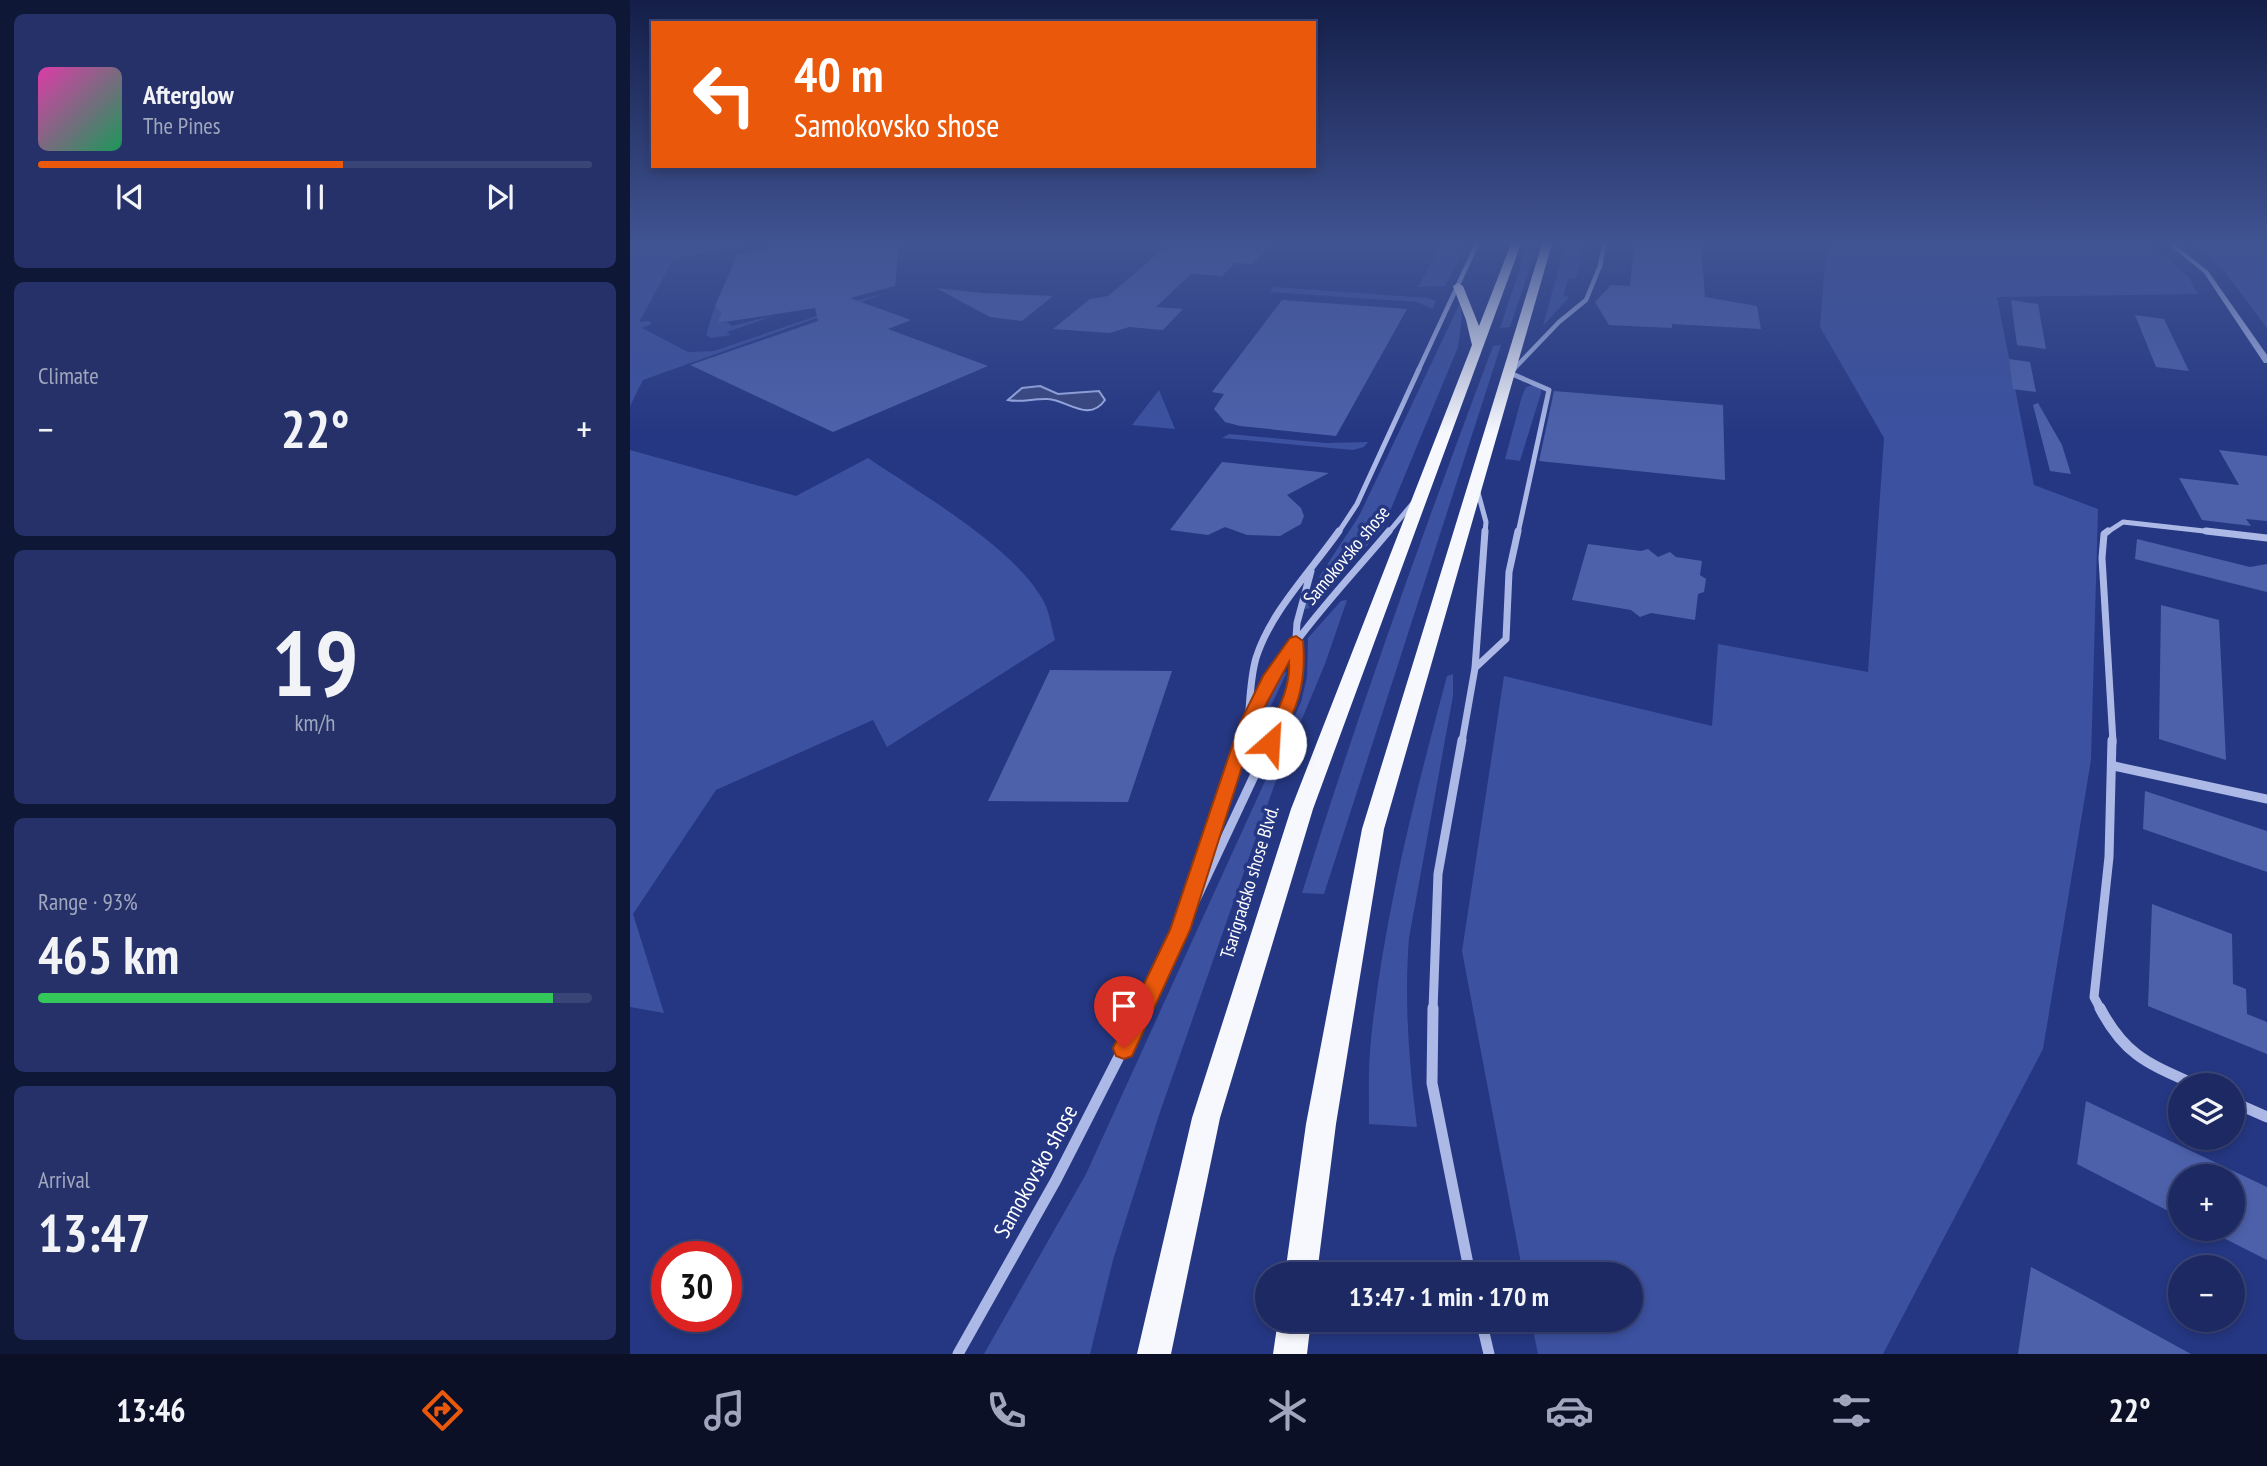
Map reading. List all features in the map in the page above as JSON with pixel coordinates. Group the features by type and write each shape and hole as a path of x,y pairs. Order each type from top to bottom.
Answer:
{"highway":[{"path":"1467,307 1477,346"},
{"name":"Tsarigradsko shose Blvd.","path":"1154,1354 1206,1118 1302,809 1492,307"},
{"path":"1303,1262 1321,1124 1373,829 1529,307"},
{"path":"1290,1354 1293,1332"}],"street":[{"path":"1248,723 1251,681 1260,649 1285,606 1357,505 1448,307"},
{"path":"1475,668 1506,639 1509,572 1549,390 1510,373 1559,322 1577,307"},
{"path":"2230,307 2267,361"},
{"path":"1468,1262 1432,1083 1433,945 1438,874 1475,668 1486,522 1476,485"},
{"name":"Samokovsko shose","path":"1180,930 1248,723 1271,676 1296,641 1423,492"},
{"path":"2170,1073 2141,1060 2110,1027 2094,997 2109,857 2114,766 2102,567 2104,534 2123,522 2267,538"},
{"path":"1296,641 1301,603 1311,571"},
{"name":"Samokovsko shose","path":"958,1354 1056,1180 1136,1026 1292,696 1298,673 1296,641"},
{"path":"2114,766 2267,799"},
{"path":"2245,1107 2267,1117"},
{"path":"1484,1332 1489,1354"}],"shaded area":[{"path":"630,307 647,307 639,322 649,321 652,324 642,328 688,352 714,351 838,307 846,307 643,380 630,406"},
{"path":"715,307 721,313 719,323 727,322 732,326 776,315 727,332 731,335 711,338 706,335"},
{"path":"1458,307 1461,307 1458,347 1383,528 1311,608 1305,609 1311,591 1360,514"},
{"path":"1507,307 1517,307 1510,327 1500,328"},
{"path":"1548,307 1560,307 1543,326"},
{"path":"1822,307 1999,307 2034,485 2098,509 2091,760 2043,1049 1883,1354 1538,1354 1533,1332 1643,1332 1643,1262 1521,1262 1462,951 1504,676 1712,726 1718,644 1868,672 1884,438 1820,327"},
{"path":"2251,307 2267,307 2267,328"},
{"path":"1501,345 1324,894 1302,893 1346,755 1418,550 1493,346"},
{"path":"1533,385 1541,389 1541,393 1520,461 1505,459 1522,396 1526,387"},
{"path":"1040,386 1058,394 1099,391 1105,400 1099,407 1085,410 1048,399 1008,400 1022,388"},
{"path":"1159,390 1175,429 1132,425"},
{"path":"1229,434 1325,443 1368,442 1364,447 1353,450 1222,438"},
{"path":"630,450 796,496 868,458 965,523 1013,563 1032,583 1045,604 1055,640 887,747 873,720 716,790 633,914 664,1013 630,1007"},
{"path":"1347,600 1325,664 1274,786 1159,1115 1113,1260 1090,1354 984,1354 1086,1174 1301,702 1307,677 1308,638 1341,601"},
{"path":"1287,672 1256,737 1247,748 1276,677"},
{"path":"1453,674 1453,696 1409,938 1408,1032 1417,1127 1369,1124 1371,1039 1392,901 1447,676"}],"building":[{"path":"716,307 875,307 911,320 888,329 988,366 833,432 690,365 818,321 815,308 718,323 721,313"},
{"path":"972,307 1039,307 1022,321 990,317"},
{"path":"1080,307 1183,309 1163,330 1129,327 1110,333 1053,329"},
{"path":"1277,307 1407,309 1336,436 1225,422 1214,409 1224,394 1212,392"},
{"path":"1598,307 1757,307 1761,329 1672,324 1672,328 1609,325"},
{"path":"2012,307 2039,307 2046,349 2017,345"},
{"path":"2135,315 2164,319 2189,371 2156,367"},
{"path":"2009,359 2030,362 2036,392 2013,389"},
{"path":"1554,391 1723,405 1725,480 1539,461"},
{"path":"2038,403 2062,445 2071,474 2050,471 2033,405"},
{"path":"2219,450 2267,456 2267,521 2246,519 2251,526 2202,520 2179,478 2239,485"},
{"path":"1222,462 1329,473 1287,495 1301,508 1304,516 1301,524 1280,536 1247,535 1225,527 1208,535 1170,530"},
{"path":"2137,539 2250,567 2267,564 2267,592 2135,559"},
{"path":"1588,544 1641,551 1648,549 1658,557 1670,552 1676,557 1702,561 1700,575 1706,579 1704,592 1698,594 1695,620 1651,613 1640,617 1631,610 1572,600"},
{"path":"2161,605 2219,620 2226,760 2159,739"},
{"path":"1050,670 1172,671 1128,802 988,801"},
{"path":"2145,791 2267,831 2267,872 2143,829"},
{"path":"2152,904 2232,934 2233,984 2246,989 2247,1014 2267,1022 2267,1054 2148,1006"},
{"path":"2086,1101 2168,1140 2168,1150 2189,1150 2219,1164 2168,1164 2168,1211 2077,1164"},
{"path":"2245,1177 2267,1187 2267,1260 2230,1241 2245,1241"},
{"path":"2031,1267 2087,1297 2191,1354 2018,1354"}],"route":[{"path":"1124,1048 1180,930 1248,723 1271,676 1296,641 1298,673 1292,696 1270,743"}]}
